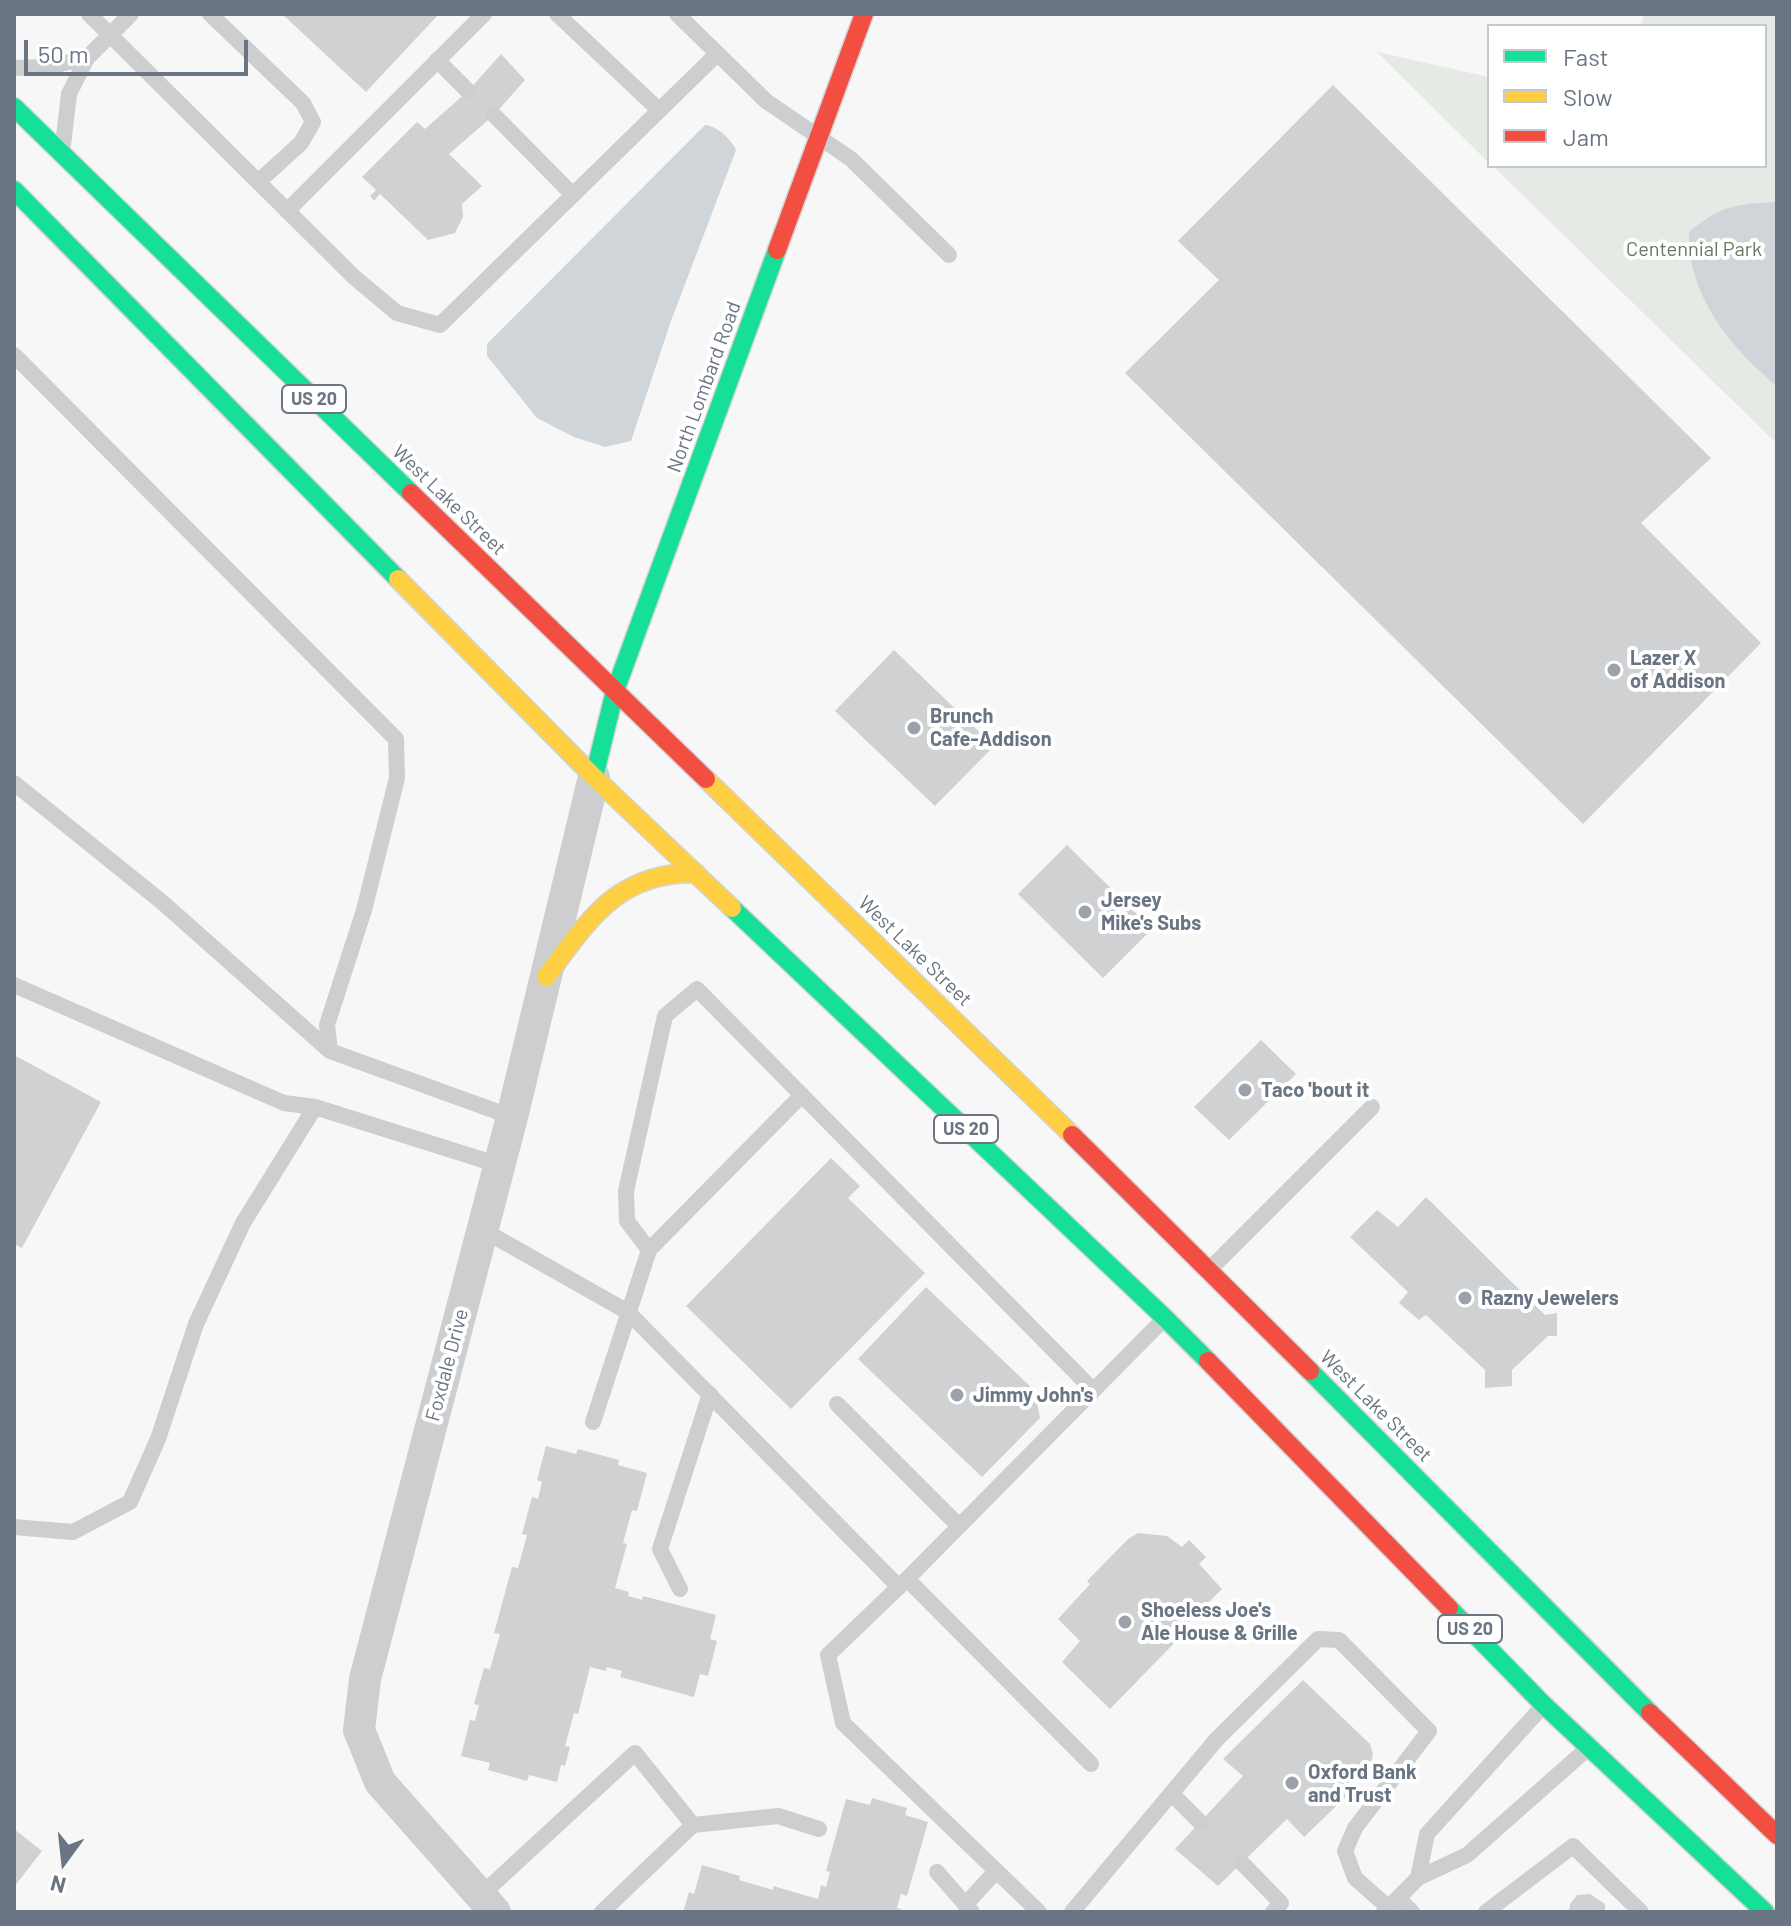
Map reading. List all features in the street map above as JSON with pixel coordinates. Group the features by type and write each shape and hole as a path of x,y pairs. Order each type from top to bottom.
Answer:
{"main road":[{"name":"North Lombard Road","path":"594,777 615,691 864,14"},
{"name":"West Lake Street","path":"14,107 1210,1269 1593,1658 1777,1835"},
{"name":"US 20","path":"14,190 594,777 1165,1318 1544,1705 1765,1912"},
{"path":"546,977 588,923 619,893 648,878 696,873"}],"street":[{"name":"Foxdale Drive","path":"488,1904 380,1782 359,1730 365,1679 512,1117 594,777"}],"lane":[{"path":"89,14 354,277 397,313 440,325 717,54"},
{"path":"62,154 69,94 87,58 131,14"},
{"path":"210,14 303,103 313,122 301,143 258,182"},
{"path":"557,14 659,110"},
{"path":"686,17 717,54 766,101 851,159 949,255"},
{"path":"287,211 478,20"},
{"path":"14,68 47,67 87,58"},
{"path":"437,60 468,91"},
{"path":"494,115 573,195"},
{"path":"14,355 396,739 397,778 364,910 327,1025 330,1051"},
{"path":"14,783 162,902 330,1051 512,1117"},
{"path":"14,985 284,1103 315,1107 499,1165"},
{"path":"649,1250 627,1221 626,1191 665,1016 697,989 1093,1390"},
{"path":"593,1422 649,1250 802,1095"},
{"path":"14,1527 73,1532 130,1502 158,1439 196,1324 243,1223 315,1107"},
{"path":"1210,1269 1372,1107"},
{"path":"483,1230 628,1312 1091,1764"},
{"path":"1039,1912 843,1723 828,1655 1165,1318"},
{"path":"680,1589 660,1549 710,1394"},
{"path":"837,1404 959,1526"},
{"path":"1072,1912 1216,1740 1318,1639 1339,1640 1429,1731 1355,1828 1345,1851 1355,1878 1390,1906 1412,1912"},
{"path":"1418,1878 1427,1834 1544,1705"},
{"path":"1390,1906 1418,1878 1467,1855 1590,1746"},
{"path":"488,1904 635,1753 693,1825"},
{"path":"1173,1795 1200,1822"},
{"path":"602,1912 693,1825 778,1816 819,1829"},
{"path":"1486,1912 1573,1846 1641,1912"},
{"path":"1242,1863 1281,1903 1273,1912"},
{"path":"937,1872 968,1909 996,1871"}],"green space":[{"name":"Centennial Park","path":"1644,14 1777,14 1777,444 1495,168 1767,168 1767,24 1642,24"},
{"path":"1377,52 1487,77 1487,161"}],"shaded area":[{"path":"705,125 723,134 736,150 671,321 631,441 605,447 574,437 537,418 487,356 487,344"},
{"path":"1777,202 1777,386 1744,355 1715,318 1695,277 1689,232 1720,211"}],"building":[{"path":"282,14 439,14 366,92"},
{"path":"501,54 525,80 494,115 449,154 482,186 462,204 463,217 455,233 428,240 380,194 374,201 370,196 376,190 362,177 417,122 425,129 468,91"},
{"path":"1333,85 1711,458 1641,523 1761,643 1583,824 1125,373 1219,280 1178,241"},
{"name":"Brunch Cafe-Addison","path":"894,650 994,746 935,806 835,711"},
{"name":"Jersey Mike's Subs","path":"1067,845 1152,929 1103,978 1018,894"},
{"name":"Taco 'bout it","path":"1261,1040 1296,1074 1229,1140 1194,1107"},
{"path":"14,1055 101,1102 22,1248 14,1244"},
{"path":"831,1158 860,1186 848,1198 925,1273 791,1409 686,1306"},
{"name":"Razny Jewelers","path":"1426,1197 1545,1315 1557,1313 1557,1336 1548,1336 1512,1370 1512,1386 1485,1388 1485,1370 1426,1315 1419,1320 1399,1303 1408,1292 1350,1237 1377,1210 1398,1227"},
{"path":"926,1287 1035,1391 1040,1418 982,1477 858,1359"},
{"path":"546,1446 576,1454 578,1449 619,1460 618,1465 647,1473 637,1511 632,1510 615,1588 642,1600 643,1596 716,1615 710,1639 717,1641 708,1676 700,1674 694,1697 620,1677 622,1671 590,1667 578,1714 574,1713 565,1746 570,1747 565,1766 561,1765 557,1782 529,1775 527,1781 488,1770 490,1763 461,1756 470,1720 475,1721 479,1705 474,1704 484,1668 490,1669 500,1634 494,1633 512,1567 518,1568 527,1535 522,1534 532,1497 538,1499 542,1482 537,1480"},
{"name":"Shoeless Joe's Ale House & Grille","path":"1138,1533 1167,1536 1182,1547 1189,1540 1206,1557 1199,1564 1222,1589 1185,1626 1188,1629 1110,1709 1062,1662 1080,1641 1058,1619 1090,1584 1087,1581 1128,1539"},
{"name":"Oxford Bank and Trust","path":"1303,1680 1370,1744 1373,1754 1371,1764 1360,1778 1346,1784 1353,1790 1304,1837 1287,1819 1218,1886 1175,1849 1243,1776 1223,1759"},
{"path":"872,1798 907,1808 905,1815 928,1822 907,1896 901,1894 897,1908 901,1909 900,1912 683,1912 689,1892 694,1894 702,1865 773,1890 773,1886 818,1899 821,1885 826,1887 830,1872 826,1871 846,1799 870,1805"},
{"path":"14,1829 42,1851 14,1887"},
{"path":"1590,1894 1605,1904 1605,1912 1569,1912 1570,1904 1577,1895"}],"traffic: fast":[{"path":"14,107 411,493"},
{"path":"14,190 398,579"},
{"path":"594,777 615,691 777,250"},
{"path":"732,908 1208,1361"},
{"path":"1310,1371 1650,1713"},
{"path":"1449,1608 1544,1705 1765,1912"}],"traffic: slow":[{"path":"398,579 594,777 732,908"},
{"path":"706,779 1072,1135"},
{"path":"546,977 592,919 625,890 669,875 696,873"}],"traffic: jam":[{"path":"777,250 864,14"},
{"path":"411,493 706,779"},
{"path":"1072,1135 1310,1371"},
{"path":"1208,1361 1449,1608"},
{"path":"1650,1713 1777,1835"}],"place":[{"name":"Lazer X of Addison","path":"1614,670"},
{"name":"Brunch Cafe-Addison","path":"914,728"},
{"name":"Jersey Mike's Subs","path":"1085,912"},
{"name":"Taco 'bout it","path":"1245,1090"},
{"name":"Razny Jewelers","path":"1465,1298"},
{"name":"Jimmy John's","path":"957,1395"},
{"name":"Shoeless Joe's Ale House & Grille","path":"1125,1622"},
{"name":"Oxford Bank and Trust","path":"1292,1783"}]}
